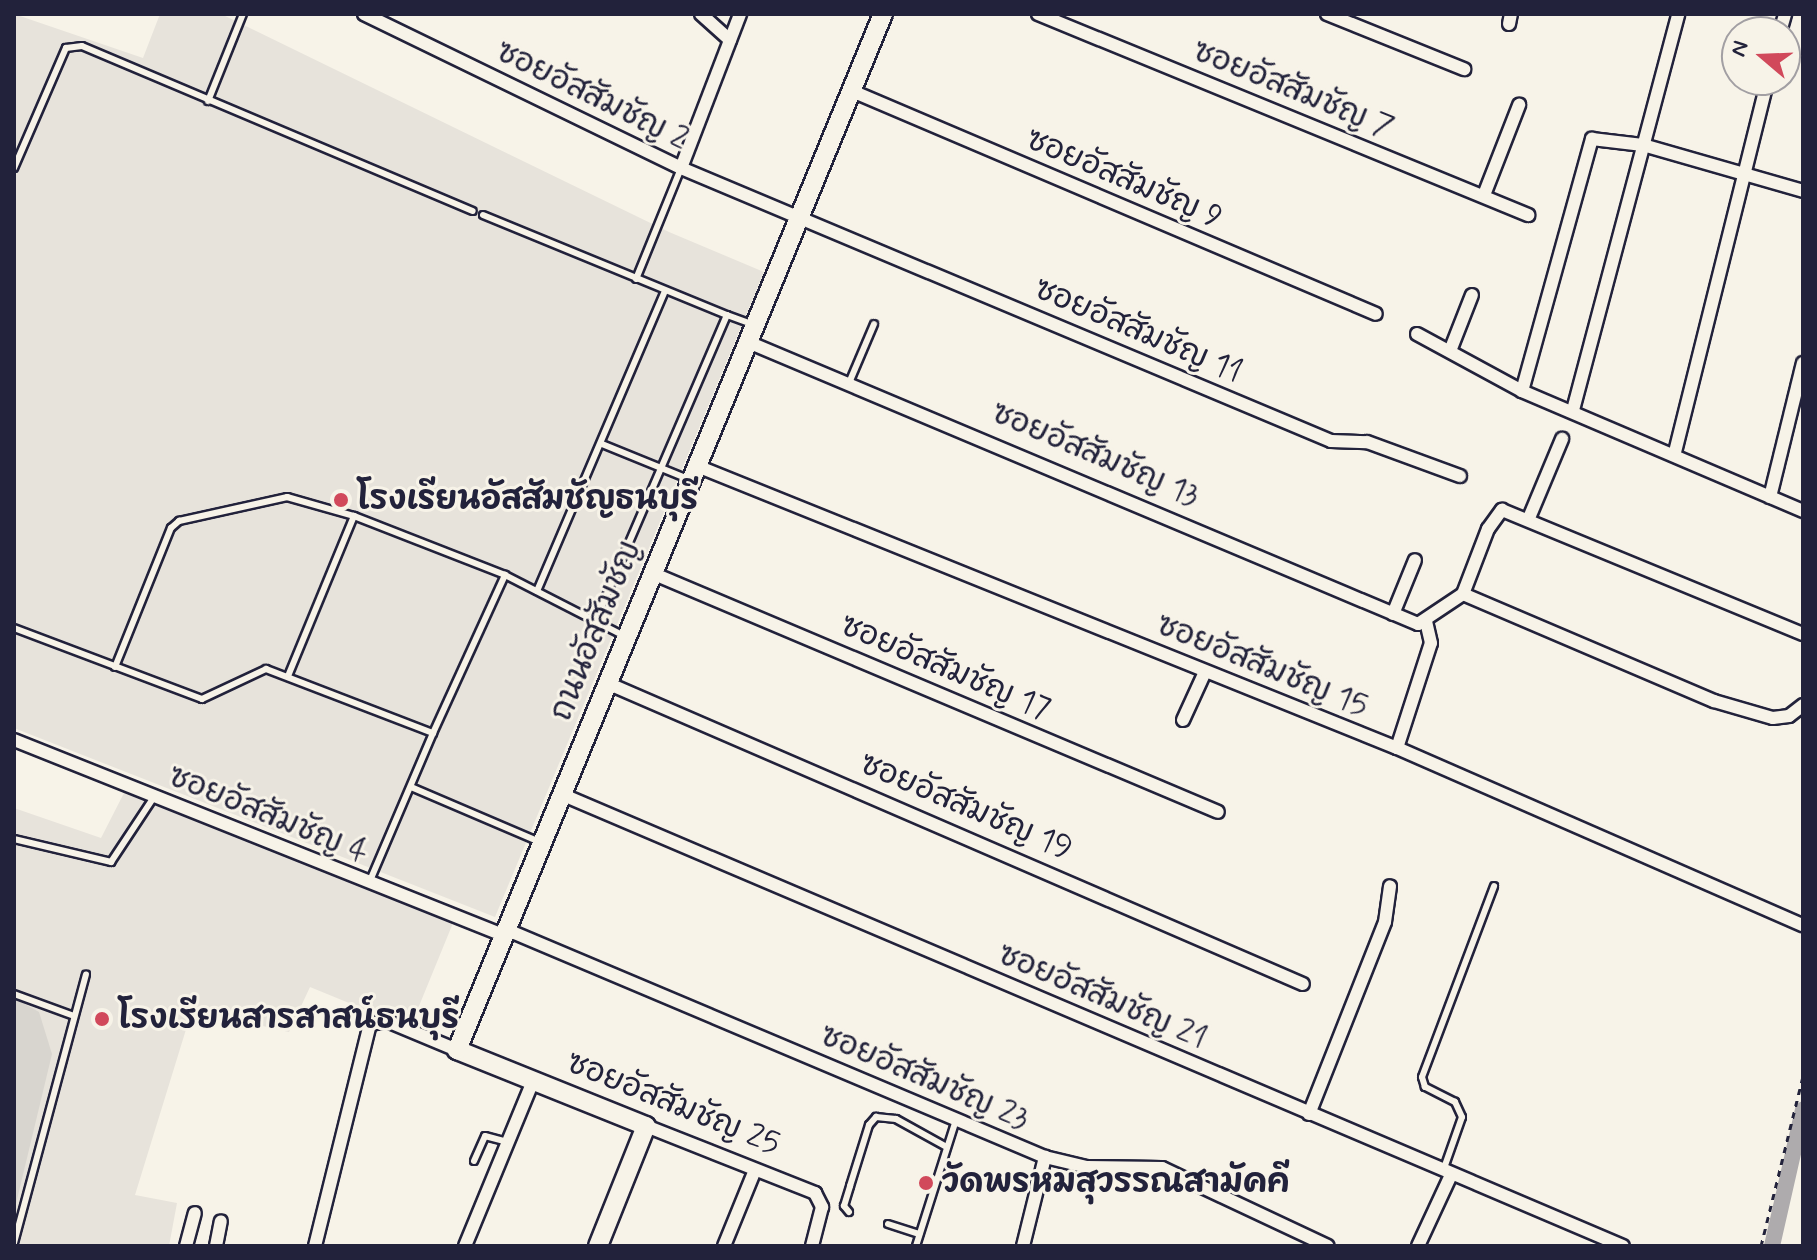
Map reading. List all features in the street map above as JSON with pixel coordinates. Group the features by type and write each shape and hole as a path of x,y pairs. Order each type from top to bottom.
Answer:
{"street":[{"name":"ซอยอัสสัมชัญ 2","path":"364,14 681,168 800,216"},
{"path":"701,14 730,40"},
{"path":"681,168 740,14"},
{"name":"ถนนอัสสัมชัญ","path":"457,1050 883,14"},
{"name":"ซอยอัสสัมชัญ 7","path":"1038,14 1528,215"},
{"path":"1327,14 1464,69"},
{"path":"1573,410 1678,14"},
{"name":"ซอยอัสสัมชัญ 9","path":"852,91 1376,314"},
{"path":"1675,452 1764,96"},
{"path":"1484,195 1519,105"},
{"path":"1522,391 1587,146 1601,138 1643,145 1803,191"},
{"name":"ซอยอัสสัมชัญ 11","path":"800,216 1331,441 1367,442 1460,476"},
{"path":"1450,351 1472,295"},
{"name":"ซอยอัสสัมชัญ 13","path":"752,334 848,384 1393,614 1422,622"},
{"path":"1417,334 1522,391 1675,452 1803,511"},
{"path":"1770,497 1803,363"},
{"path":"1529,518 1562,439"},
{"name":"ซอยอัสสัมชัญ 15","path":"694,473 1397,748 1803,925"},
{"path":"1463,594 1496,513 1529,518 1803,634"},
{"path":"1393,614 1415,560"},
{"name":"ซอยอัสสัมชัญ 17","path":"652,573 1218,812"},
{"path":"1397,748 1431,643 1422,622 1449,599 1463,594 1714,701 1773,718 1789,716 1803,705"},
{"path":"1183,720 1205,672"},
{"name":"ซอยอัสสัมชัญ 19","path":"607,683 1303,984"},
{"name":"ซอยอัสสัมชัญ 4","path":"14,740 369,883 504,932"},
{"name":"ซอยอัสสัมชัญ 21","path":"561,794 1623,1246"},
{"path":"1309,1114 1385,922 1390,886"},
{"name":"ซอยอัสสัมชัญ 23","path":"504,932 1045,1157 1087,1167 1162,1168 1328,1246"},
{"path":"315,1246 370,1024 387,1021 457,1050"},
{"name":"ซอยอัสสัมชัญ 25","path":"457,1050 755,1170 819,1199 812,1246"},
{"path":"465,1246 533,1081"},
{"path":"598,1246 646,1126"},
{"path":"1023,1246 1045,1157"},
{"path":"724,1246 755,1170"},
{"path":"1418,1246 1447,1173"},
{"path":"186,1246 195,1213"},
{"path":"216,1246 221,1221"}],"lane":[{"path":"208,101 243,14"},
{"path":"14,168 63,55 74,45 473,211"},
{"path":"636,279 681,168"},
{"path":"483,215 727,315 752,334"},
{"path":"537,591 665,291"},
{"path":"595,621 727,315"},
{"path":"848,384 874,324"},
{"path":"602,444 661,468 694,473"},
{"path":"115,667 171,528 179,521 287,497 354,516 505,575 625,637"},
{"path":"288,676 354,516"},
{"path":"369,883 505,575"},
{"path":"14,628 207,700 261,670 288,676 433,733"},
{"path":"411,787 542,843"},
{"path":"14,839 111,862 154,797"},
{"path":"1447,1173 1462,1117 1455,1102 1425,1087 1422,1077 1494,886"},
{"path":"14,1243 86,974"},
{"path":"14,994 74,1016"},
{"path":"849,1212 844,1206 869,1125 876,1117 896,1119 945,1146"},
{"path":"916,1246 956,1119"},
{"path":"474,1161 485,1136 508,1142"},
{"path":"888,1224 919,1234"}],"path":[{"path":"1761,1246 1803,1076"}],"shaded area":[{"name":"โรงเรียนอัสสัมชัญธนบุรี","path":"14,14 143,58 160,14 221,14 669,232 764,272 495,917 14,728"},
{"name":"โรงเรียนสารสาสน์ธนบุรี","path":"124,793 453,923 410,1028 310,987 289,1032 192,1010 135,1195 177,1203 169,1246 14,1246 14,808 101,838"},
{"path":"14,998 39,1012 52,1054 14,1212"}],"waterway":[{"path":"1772,1246 1803,1109"}],"place":[{"name":"โรงเรียนอัสสัมชัญธนบุรี","path":"341,500"},
{"name":"โรงเรียนสารสาสน์ธนบุรี","path":"102,1019"},
{"name":"วัดพรหมสุวรรณสามัคคี","path":"926,1183"}]}
